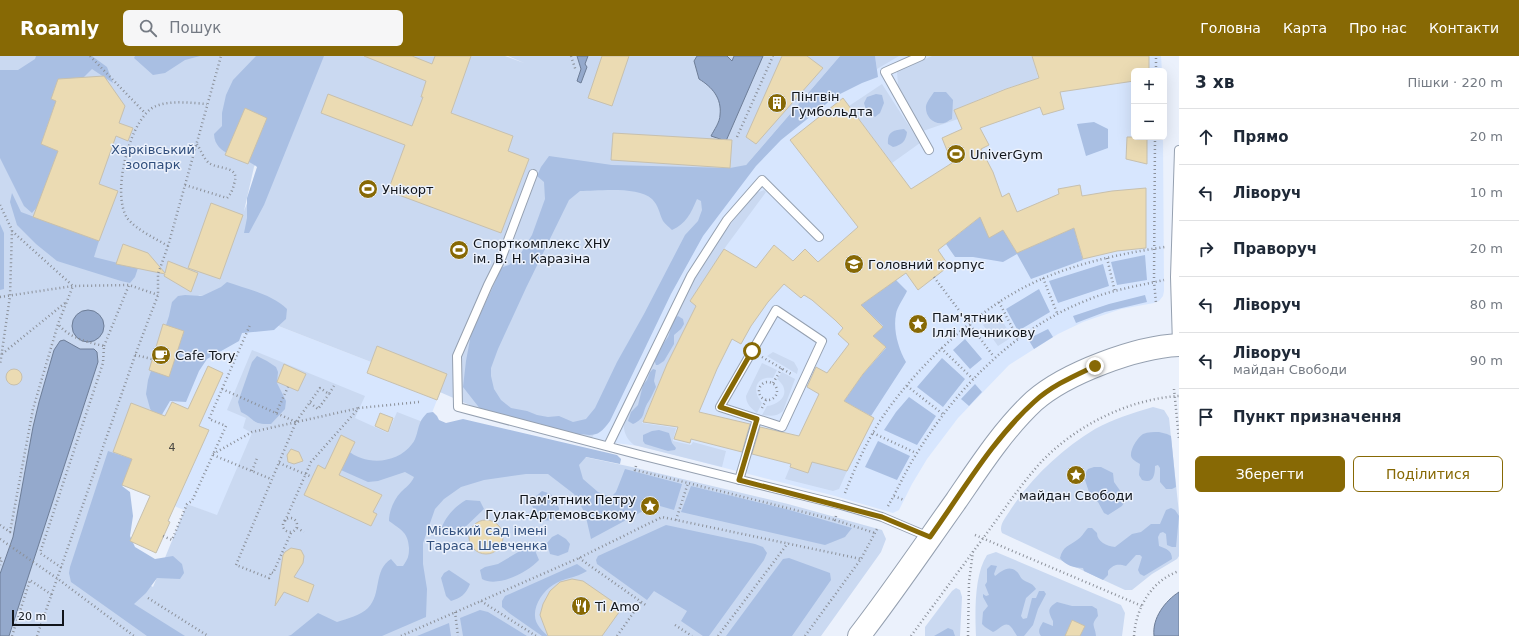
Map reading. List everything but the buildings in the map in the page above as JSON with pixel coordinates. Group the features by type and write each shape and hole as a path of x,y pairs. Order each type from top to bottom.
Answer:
{"main road":[{"path":"860,636 1001,437 1035,401 1062,382 1095,366 1127,355 1178,345"}],"lane":[{"path":"921,56 885,72 929,150"},
{"path":"1178,345 1175,277 1179,150"},
{"path":"533,174 501,259 457,356 458,407 841,505 882,517 930,537"},
{"path":"608,446 691,276 727,220 762,180 820,237"},
{"path":"776,310 822,341 804,381 782,427 720,407 776,310"},
{"path":"739,480 757,419"}],"path":[{"path":"90,56 145,113"},
{"path":"38,636 135,355 158,295 158,274 168,246 221,56"},
{"path":"570,56 576,71"},
{"path":"737,137 773,56"},
{"path":"1156,56 1156,68"},
{"path":"168,246 138,228 128,218 122,206 120,186 124,164 134,132 145,113 156,106 169,104 207,104"},
{"path":"1155,140 1154,282 1156,303"},
{"path":"185,185 227,198 230,195 235,182 236,176 232,170 209,163 196,144"},
{"path":"0,205 12,230 73,286"},
{"path":"0,365 10,296 12,230"},
{"path":"841,505 851,477 873,433 886,412 941,348 969,325 999,302 1043,278 1072,267 1107,258 1176,246"},
{"path":"1107,258 1115,292"},
{"path":"934,277 994,357"},
{"path":"904,500 895,495 916,453 944,414 973,379 994,357 1057,313 1086,300 1175,277"},
{"path":"1043,278 1057,313"},
{"path":"0,297 73,286 129,285 158,295"},
{"path":"62,568 40,553 103,363 104,346 129,285"},
{"path":"0,525 10,532 33,409 58,324 73,286"},
{"path":"1,355 66,302"},
{"path":"999,302 1018,339"},
{"path":"58,324 65,332 72,336 104,346"},
{"path":"163,536 172,540 187,504 192,500 226,426 209,419 250,326"},
{"path":"941,348 973,379"},
{"path":"752,351 804,381"},
{"path":"135,355 152,359"},
{"path":"772,382 782,368"},
{"path":"767,382 772,382 778,390 777,396 772,400 763,399 759,393 761,385 767,382"},
{"path":"310,403 318,409 334,386"},
{"path":"907,386 944,414"},
{"path":"276,413 288,387"},
{"path":"297,528 291,533 274,573 271,572 269,578 236,565 296,422 320,388 329,394"},
{"path":"222,389 296,422"},
{"path":"1174,389 1179,439"},
{"path":"911,636 1015,492 1057,448 1090,424 1138,403 1166,396 1179,396"},
{"path":"213,455 252,432 359,408 419,402"},
{"path":"291,533 283,528 311,462 359,408"},
{"path":"873,433 916,453"},
{"path":"213,455 272,479"},
{"path":"252,471 257,458"},
{"path":"279,463 312,477"},
{"path":"676,520 688,483 835,520"},
{"path":"401,636 480,600 579,558 662,517 862,558 805,636"},
{"path":"285,521 289,518 294,519 298,524 297,528"},
{"path":"297,528 304,532"},
{"path":"975,534 1142,606"},
{"path":"0,539 134,636"},
{"path":"718,636 788,543"},
{"path":"968,636 969,582 973,551"},
{"path":"0,558 2,560 0,565"},
{"path":"579,558 647,606"},
{"path":"1134,636 1135,623 1146,598 1165,578 1179,571"},
{"path":"12,636 30,580 52,595"},
{"path":"148,598 208,636"},
{"path":"480,600 536,636"},
{"path":"617,636 641,602"},
{"path":"455,612 458,636"},
{"path":"676,625 692,636"}],"shaded area":[{"path":"36,56 92,56 107,67 113,83 92,69 54,107 42,141 58,151 38,206 32,213 24,206 0,158 0,70 18,70 35,59"},
{"path":"135,56 200,56 185,60 165,73 153,75 134,58"},
{"path":"256,56 324,56 264,205 249,233 244,233 247,218 247,198 257,167 224,151 216,142 214,134 222,126 222,113 226,95 233,80"},
{"path":"577,56 588,56 585,64 587,67 581,83 577,81 581,69"},
{"path":"697,56 727,56 732,61 734,56 763,56 726,141 711,136 720,118 719,103 718,98 712,89 699,79 694,61"},
{"path":"840,56 1161,56 1162,68 1131,68 1131,140 1163,140 1163,296 1159,301 1154,303 1121,309 1083,322 1058,334 1009,365 958,418 927,459 899,510 893,513 835,496 639,446 591,440 648,321 701,221"},
{"path":"840,56 875,56 878,77 836,96 781,140 756,166 703,236 671,294 610,421 603,430 593,435 577,434 481,410 463,387 471,334 497,278 500,268 509,265 521,253 532,235 545,199 544,182 537,176 541,167 549,156 612,165 730,168 746,165","holes":["618,190 637,192 646,195 652,199 658,207 663,221 672,230 681,225 690,213 697,199 701,201 702,210 698,221 685,235 617,362 595,408 586,419 573,422 559,416 548,417 511,408 501,400 494,389 491,368 498,349 526,288 569,200 580,191"]},
{"path":"934,92 946,92 953,100 952,119 945,123 936,123 928,116 926,106"},
{"path":"876,94 882,95 884,103 880,113 875,117 866,110 864,103 867,97"},
{"path":"1094,122 1108,129 1108,148 1086,156 1077,124"},
{"path":"904,129 907,132 906,138 903,142 893,147 888,144 890,134 892,132"},
{"path":"12,193 21,212 99,241 94,257 138,268 135,277 130,283 57,261 36,244 17,225 10,202"},
{"path":"980,217 1003,230 1017,253 1074,228 1083,260 1031,279 1017,254 1003,262 973,257 955,257 946,244"},
{"path":"0,224 4,233 4,289 0,290"},
{"path":"1145,255 1147,280 1117,285 1111,262"},
{"path":"1103,264 1109,286 1058,303 1049,281"},
{"path":"896,280 907,291 898,308 895,320 897,339 906,362 871,416 844,401 863,374 886,348 873,336 883,326 861,305"},
{"path":"227,282 274,299 287,309 286,319 274,330 242,333 239,341 207,359 199,371 186,402 170,401 160,418 151,412 146,394 148,380 169,316 172,302 178,296 202,296 221,287"},
{"path":"1039,289 1050,312 1018,331 1006,309"},
{"path":"199,295 371,362 367,373 437,400 428,423 236,523 187,504 184,510 122,485"},
{"path":"1145,295 1147,302 1105,312 1076,323 1073,316 1109,304"},
{"path":"88,310 99,315 104,326 99,337 88,342 77,337 72,326 77,315"},
{"path":"678,316 683,319 684,324 674,335 674,344 664,361 656,365 656,354 668,337 673,320"},
{"path":"1048,329 1053,337 1034,349 1028,339"},
{"path":"965,339 982,359 970,369 953,350"},
{"path":"64,340 80,349 94,349 97,352 98,362 9,636 0,636 0,574 13,537 39,402 54,350 60,341"},
{"path":"257,356 276,367 278,372 277,383 286,401 285,409 271,424 254,421 241,412 238,402 252,362"},
{"path":"942,358 965,379 943,407 917,387"},
{"path":"653,369 656,370 654,381 656,387 645,407 642,417 633,424 628,421 631,412 638,405 643,385"},
{"path":"975,384 982,392 969,406 961,399"},
{"path":"909,397 936,416 917,445 884,430 896,412"},
{"path":"433,412 439,420 446,423 463,419 617,455 621,459 620,464 586,457 579,465 583,479 598,492 611,497 616,492 625,469 682,484 674,510 660,506 658,500 642,504 643,511 591,539 585,513 574,494 548,474 526,474 484,480 461,487 444,499 435,509 423,543 423,564 427,589 426,617 382,636 288,636 318,613 337,622 362,613 368,608 375,596 382,569 385,564 391,559 397,566 403,566 405,564 409,553 407,538 400,529 389,521 389,517 396,498 410,484 414,477 405,472 378,481 368,482 334,467 347,450 363,459 381,460 398,456 406,451 414,442 420,422 427,413"},
{"path":"659,430 669,433 672,443 676,448 675,450 668,451 645,444 643,441 643,435"},
{"path":"1159,432 1171,436 1176,487 1172,489 1166,489 1160,482 1160,468 1158,465 1155,466 1155,473 1151,480 1142,480 1139,475 1140,464 1133,460 1131,456 1133,447 1143,434"},
{"path":"878,441 910,456 897,480 865,467"},
{"path":"108,451 132,459 122,486 130,492 133,516 130,536 135,547 155,559 173,556 182,564 184,573 180,579 157,578 146,593 134,604 185,636 147,636 71,582 69,573 70,567"},
{"path":"1101,467 1113,473 1114,482 1126,499 1122,506 1108,515 1104,513 1098,502 1090,495 1085,480 1088,469"},
{"path":"691,486 786,509 852,528 845,537 825,545 681,512"},
{"path":"542,491 551,494 559,508 558,517 552,520 548,521 541,519 531,503"},
{"path":"466,500 480,501 484,509 459,533 449,536 440,532 450,513"},
{"path":"1171,508 1175,510 1179,516 1176,547 1167,545 1166,534 1163,532 1160,533 1158,537 1159,546 1170,552 1172,559 1144,576 1140,574 1138,570 1142,557 1140,555 1136,555 1126,566 1118,565 1112,567 1108,571 1108,575 1103,580 1084,571 1083,568 1073,567 1067,564 1060,558 1065,549 1079,539 1088,528 1092,528 1097,533 1097,536 1103,543 1115,547 1132,534 1141,532 1151,524 1160,524 1166,510"},
{"path":"666,525 755,544 763,547 767,553 764,560 709,636 703,636 681,621 687,611 654,591 647,600 597,564 596,560 598,556"},
{"path":"558,534 566,539 570,544 568,552 558,556 550,554 547,543 552,537"},
{"path":"525,548 534,548 539,560 534,565 520,574 504,580 496,582 482,579 480,570 485,567 498,564"},
{"path":"789,558 830,573 831,580 792,636 726,636 783,559"},
{"path":"577,564 587,571 553,585 546,591 536,607 536,622 548,636 542,636 502,607 502,601 505,596"},
{"path":"991,565 997,566 994,574 995,576 1005,569 1013,569 1024,581 1033,585 1036,589 1026,598 1021,616 1023,619 1027,618 1032,598 1036,598 1039,591 1044,591 1046,594 1038,609 1033,625 1024,636 1017,636 1009,625 1004,625 993,632 982,624 983,612 988,606 983,594 986,596 989,595 985,585 987,582 987,569"},
{"path":"449,570 470,584 463,595 451,601 446,596 441,578 444,573"},
{"path":"1179,592 1179,636 1154,636 1155,623 1160,611 1169,600"},
{"path":"1057,602 1072,606 1092,606 1097,609 1098,616 1094,624 1096,636 1041,636 1039,631 1043,622 1053,626 1053,621 1049,610 1051,606"},
{"path":"480,610 488,612 527,636 463,636 460,618"},
{"path":"449,623 451,636 417,636"},
{"path":"948,628 953,630 955,636 934,636"}],"green space":[{"path":"0,56 302,56 254,167 244,211 304,56 505,56 524,63 508,56 840,56 746,165 701,221 591,440 481,410 371,362 199,295 184,331 162,375 98,556 153,587 187,504 217,515 252,433 243,428 246,418 227,410 252,350 365,396 355,418 388,433 397,412 428,424 632,467 788,504 882,530 886,539 881,552 821,636 0,636"},
{"path":"875,56 899,56 877,69"},
{"path":"932,56 1032,56 1039,81 1028,82 1007,88 954,110 958,119 923,131 898,85 897,71"},
{"path":"882,84 920,143 892,163 849,106"},
{"path":"764,190 766,192 724,249 690,301 696,305 695,309 667,364 642,423 676,428 673,441 691,445 693,442 726,451 722,467 634,445 628,439 625,432 624,417 668,322 702,263 720,238 754,194"},
{"path":"998,314 1012,337 998,346 983,325"},
{"path":"773,352 794,362 798,369 797,374 767,356"},
{"path":"762,363 777,370 773,378 763,379 759,381 757,385 757,394 762,403 757,413 748,404 746,396"},
{"path":"782,372 795,379 783,411 771,416 762,415 767,406 777,403 783,396 784,388 777,379"},
{"path":"1153,407 1164,410 1169,418 1179,513 1179,556 1177,559 1152,574 1132,590 1125,590 1002,533 1001,527 1019,497 1048,464 1071,445 1102,425 1123,416"},
{"path":"812,462 847,471 839,489 833,491 785,479 790,467 808,473"},
{"path":"996,552 1121,605 1125,613 1122,636 976,636 976,594 980,573 987,555"},
{"path":"956,588 960,590 962,597 960,636 925,636 925,627 952,591"}],"place":[{"name":"Пінгвін Гумбольдта","path":"777,103"},
{"name":"UniverGym","path":"956,154"},
{"name":"Унікорт","path":"368,189"},
{"name":"Спорткомплекс ХНУ ім. В. Н. Каразіна","path":"459,250"},
{"name":"Головний корпус","path":"854,264"},
{"name":"Пам'ятник Іллі Мечникову","path":"918,324"},
{"name":"Cafe Tory","path":"161,355"},
{"name":"майдан Свободи","path":"1076,475"},
{"name":"Пам'ятник Петру Гулак-Артемовському","path":"650,506"},
{"name":"Ti Amo","path":"581,606"}],"route":[{"path":"752,351 720,407 757,419 739,480 841,505 882,517 930,537 1001,437 1035,401 1062,382 1095,366"}],"park label":[{"name":"Харківський зоопарк","path":"153,156"},
{"name":"Міський сад імені Тараса Шевченка","path":"487,538"}]}
